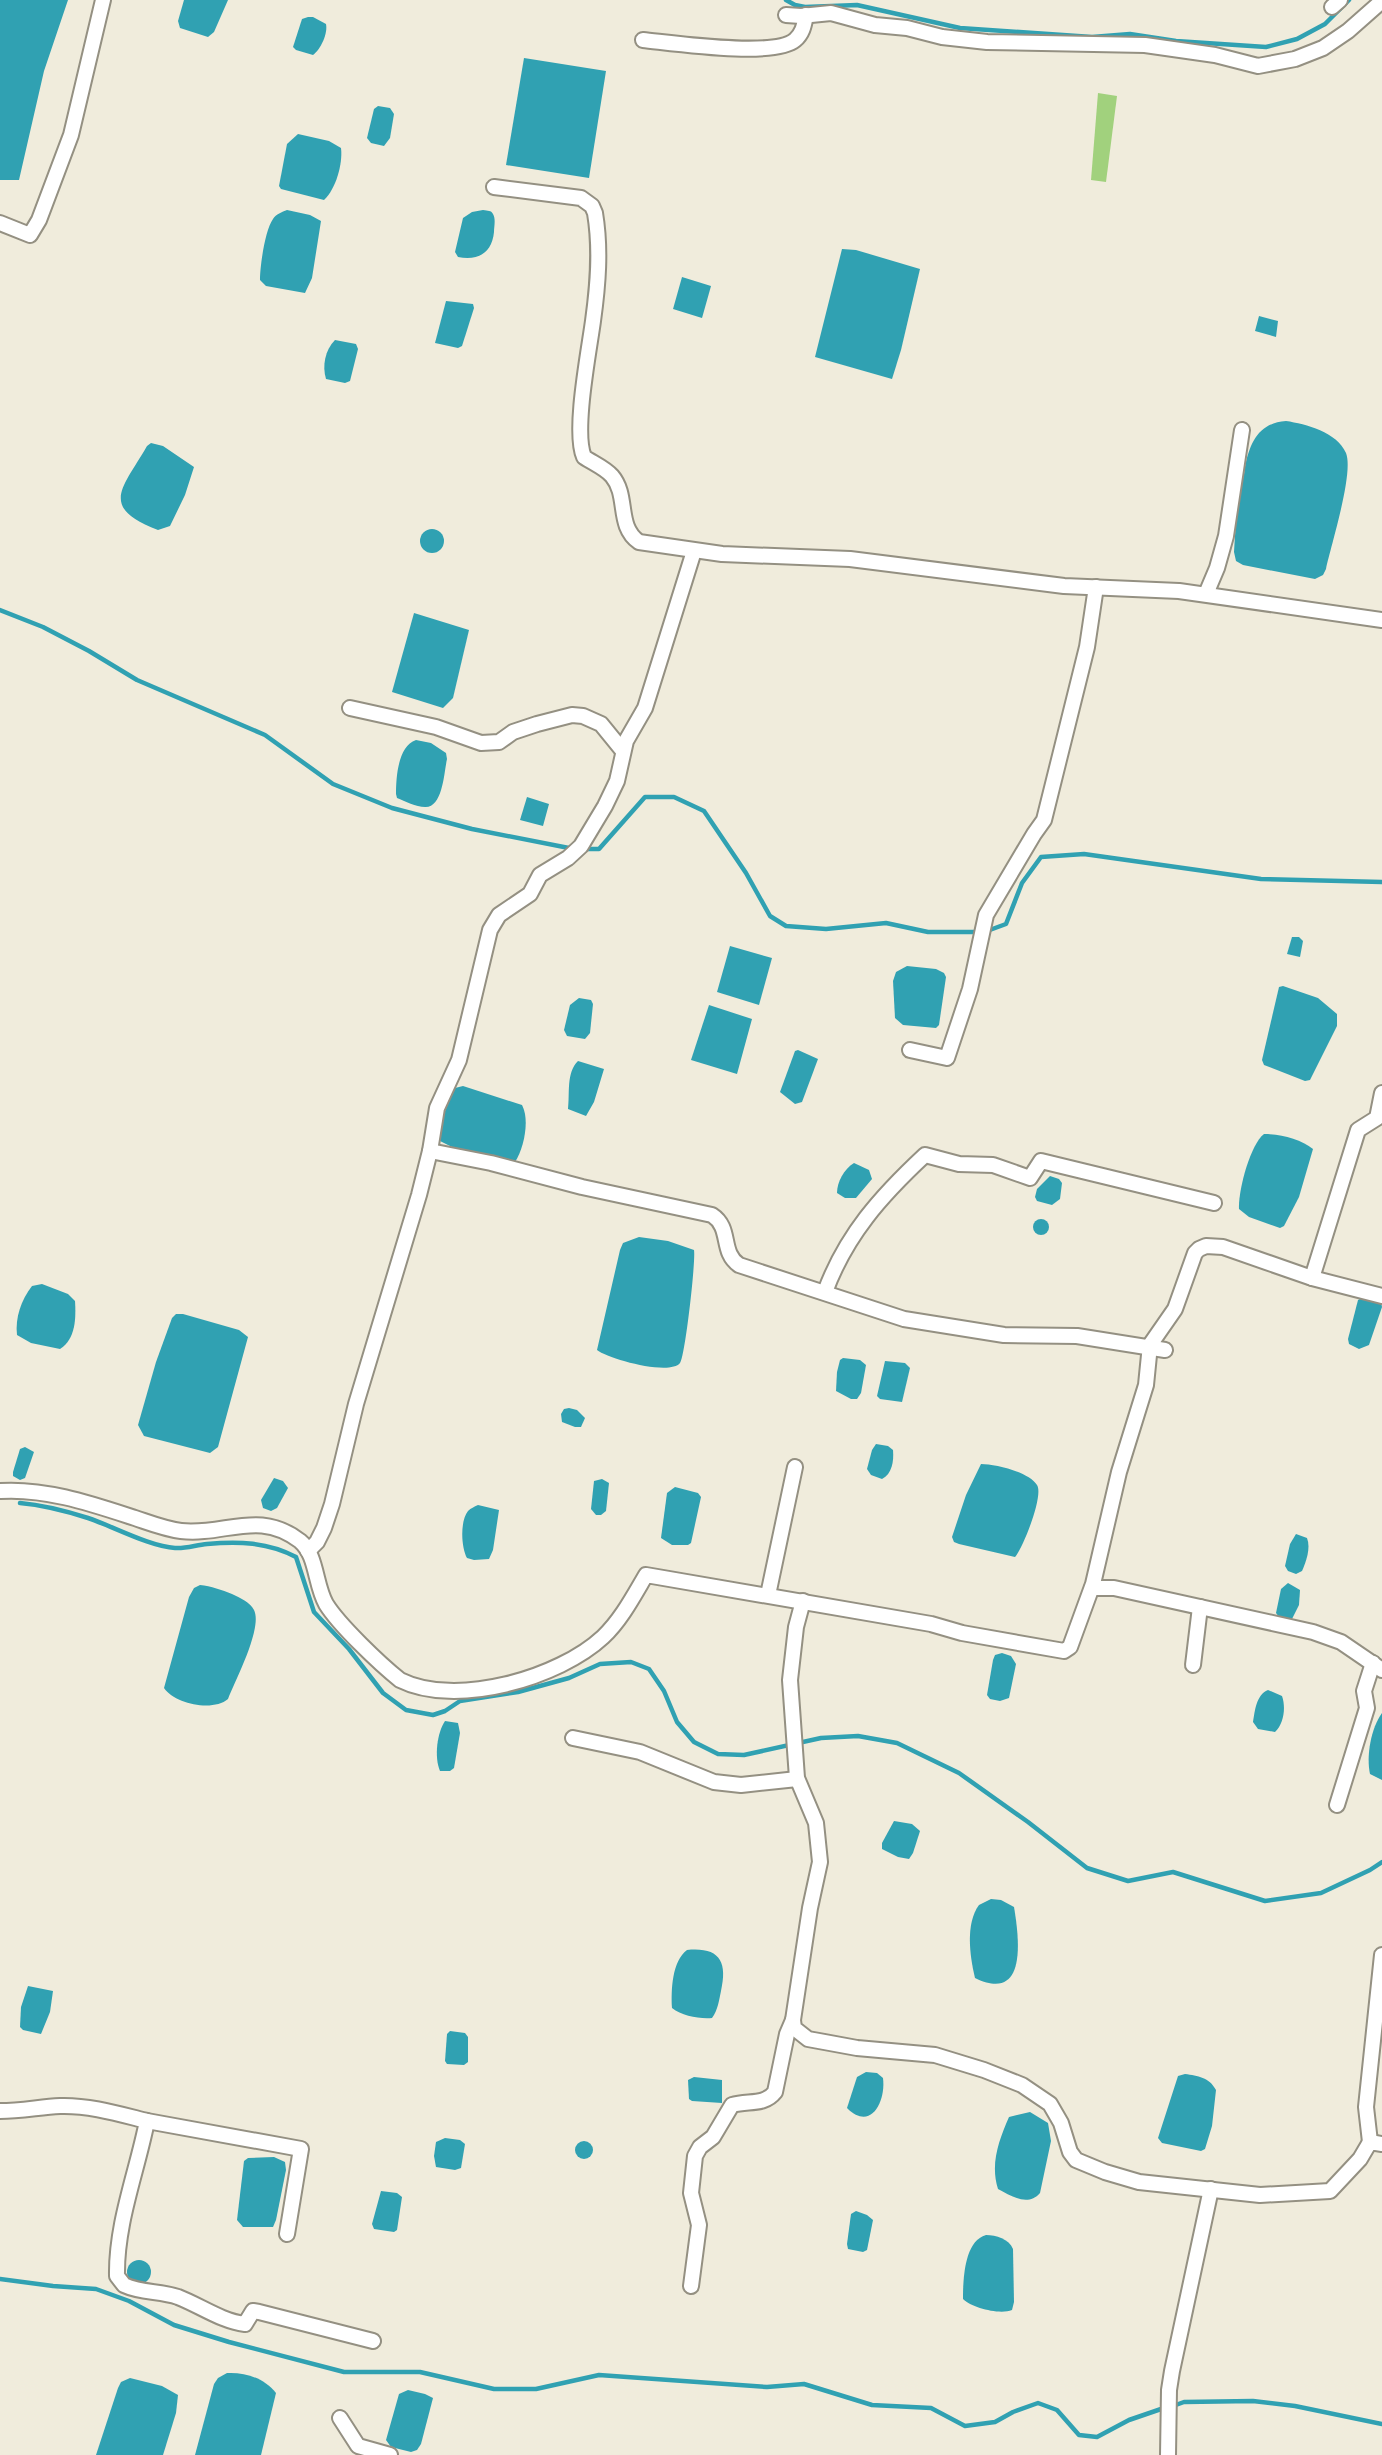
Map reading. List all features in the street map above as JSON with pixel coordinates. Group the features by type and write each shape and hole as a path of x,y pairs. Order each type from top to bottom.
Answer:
{"street":[{"path":"0,223 30,235 39,220 71,135 103,0"},
{"path":"786,15 831,13 875,25 987,42 1145,45 1215,55 1258,66 1295,59 1323,48 1348,32 1382,1"},
{"path":"643,40 737,48 782,47 794,41 802,32 806,15"},
{"path":"494,187 581,198 592,206 598,229 599,270 583,401 582,452 584,457 606,470 615,481 622,495 625,527 639,542 694,551 827,557 1064,586 1206,594 1382,620"},
{"path":"1206,594 1226,536 1242,430"},
{"path":"308,1551 317,1542 332,1504 356,1404 430,1151 437,1108 458,1060 490,930 499,915 530,894 540,875 582,846 617,781 624,751 645,708 694,551"},
{"path":"910,1050 947,1058 971,989 986,915 1044,820 1087,647 1096,587"},
{"path":"350,708 436,727 481,743 499,742 513,732 537,724 572,715 583,716 601,724 624,751"},
{"path":"1312,1278 1358,1130 1377,1118 1382,1093"},
{"path":"430,1151 712,1215 723,1226 727,1236 727,1248 734,1261 882,1313 922,1323 1004,1335 1077,1336 1158,1348"},
{"path":"825,1292 846,1244 883,1196 925,1155 959,1164 992,1165 1030,1178 1041,1161 1214,1203"},
{"path":"0,1491 16,1490 69,1498 181,1531 262,1524 287,1533 299,1540 308,1551 321,1595 340,1621 400,1681 411,1686 442,1691 476,1691 502,1685 544,1672 576,1658 604,1637 625,1612 646,1575 931,1624 962,1633 1064,1651 1070,1647 1092,1588 1119,1472 1158,1348 1153,1339 1175,1309 1199,1249 1206,1246 1223,1247 1312,1278 1382,1296"},
{"path":"768,1595 794,1467"},
{"path":"1092,1588 1114,1588 1330,1636 1378,1666 1364,1691 1367,1708 1337,1805"},
{"path":"691,2286 699,2225 691,2193 695,2156 700,2147 713,2137 732,2105 763,2101 775,2092 787,2034 793,2020 810,1908 820,1862 816,1823 797,1779 790,1680 796,1628 803,1601"},
{"path":"1193,1665 1200,1607"},
{"path":"573,1738 640,1752 713,1782 741,1785 797,1779"},
{"path":"793,2020 794,2028 808,2039 857,2048 934,2055 1022,2085 1050,2104 1062,2123 1070,2152 1076,2160 1105,2172 1139,2182 1260,2195 1330,2191 1376,2143 1366,2107 1382,1955"},
{"path":"0,2110 72,2107 301,2149 287,2234"},
{"path":"147,2121 128,2191 118,2255 117,2276 124,2285 178,2297 203,2310 239,2323 245,2324 253,2311 373,2341"},
{"path":"1168,2455 1169,2390 1211,2189"},
{"path":"340,2418 358,2446 390,2455"}],"green space":[{"path":"1098,93 1117,96 1106,182 1091,180"}],"water":[{"path":"0,0 68,0 44,71 19,180 0,180"},
{"path":"184,0 228,0 214,32 208,37 180,28 178,21"},
{"path":"308,17 326,24 323,41 313,55 293,47 302,19"},
{"path":"524,58 606,71 589,178 506,165"},
{"path":"378,106 390,108 394,114 390,138 384,146 371,143 367,138 374,109"},
{"path":"298,134 329,141 341,148 338,176 324,200 281,189 279,186 287,144"},
{"path":"287,210 310,215 321,221 312,278 305,293 266,286 260,280 270,224 279,213"},
{"path":"472,212 491,212 494,218 490,245 478,256 458,257 455,252 463,218"},
{"path":"842,249 856,250 920,269 892,379 815,357"},
{"path":"682,277 711,286 702,318 673,309"},
{"path":"446,301 473,304 462,346 458,348 435,343"},
{"path":"1259,316 1278,321 1276,337 1255,331"},
{"path":"335,340 356,344 358,349 350,381 345,383 326,379 324,364"},
{"path":"1286,421 1328,434 1342,446 1348,463 1345,492 1326,569 1323,575 1315,579 1243,565 1236,561 1234,552 1238,487 1253,442 1262,430"},
{"path":"151,443 163,446 194,467 185,495 170,526 158,530 139,522 128,513 122,504 121,495 130,474"},
{"path":"432,529 441,532 444,541 441,550 432,553 423,550 420,541 423,532"},
{"path":"414,613 469,630 453,698 443,708 392,692"},
{"path":"416,740 431,743 446,753 439,796 431,806 414,805 397,798 396,794 402,755 410,743"},
{"path":"527,797 549,804 543,826 520,820"},
{"path":"1292,937 1299,937 1303,941 1300,957 1287,954"},
{"path":"730,946 772,958 759,1005 717,992"},
{"path":"907,966 936,969 946,977 939,1025 936,1028 903,1025 895,1018 893,981 896,972"},
{"path":"1279,987 1318,998 1337,1014 1337,1026 1310,1080 1305,1081 1264,1065 1262,1060"},
{"path":"579,998 591,1000 593,1004 590,1033 585,1039 567,1036 564,1030 570,1005"},
{"path":"709,1005 752,1019 737,1074 691,1060"},
{"path":"795,1051 818,1059 802,1102 795,1104 780,1092"},
{"path":"578,1061 604,1069 594,1102 586,1116 568,1109 570,1077"},
{"path":"463,1086 522,1105 526,1118 525,1134 515,1162 454,1148 440,1141 442,1121 449,1100 455,1088"},
{"path":"1264,1134 1290,1138 1313,1149 1299,1197 1284,1226 1280,1228 1249,1217 1239,1209 1246,1169 1254,1148"},
{"path":"854,1163 869,1170 872,1179 856,1198 845,1198 837,1193 838,1185 844,1172"},
{"path":"1050,1176 1062,1183 1060,1199 1052,1205 1037,1201 1035,1197 1037,1189"},
{"path":"1038,1219 1044,1219 1049,1227 1047,1233 1038,1235 1033,1230 1033,1224"},
{"path":"639,1237 668,1241 694,1250 685,1344 680,1363 674,1367 639,1365 613,1358 597,1350 620,1250 623,1243"},
{"path":"42,1284 68,1294 75,1301 72,1334 60,1349 31,1343 17,1335 18,1316 25,1297 32,1286"},
{"path":"1364,1297 1381,1302 1382,1307 1369,1345 1359,1349 1349,1344 1348,1339 1358,1300"},
{"path":"176,1314 239,1330 248,1337 218,1447 210,1453 144,1436 138,1425 156,1362 172,1318"},
{"path":"843,1358 860,1360 866,1365 861,1393 857,1399 851,1399 836,1391 837,1372"},
{"path":"885,1361 905,1363 910,1368 902,1402 880,1399 877,1396"},
{"path":"564,1409 577,1410 585,1418 581,1427 562,1422 561,1414"},
{"path":"876,1444 888,1446 893,1450 892,1467 882,1479 871,1475 867,1469"},
{"path":"25,1447 34,1452 25,1478 20,1480 13,1476 13,1472 20,1449"},
{"path":"981,1464 1003,1467 1027,1476 1037,1485 1038,1499 1035,1510 1015,1557 959,1544 954,1542 952,1537 966,1495"},
{"path":"274,1478 283,1481 288,1488 277,1508 271,1511 263,1508 261,1500"},
{"path":"602,1479 609,1483 606,1511 596,1515 591,1509 594,1481"},
{"path":"675,1487 698,1493 701,1497 691,1543 688,1545 672,1545 661,1538 667,1493"},
{"path":"478,1505 499,1510 493,1550 489,1559 474,1560 467,1558 465,1553 463,1527 465,1515"},
{"path":"1296,1534 1307,1538 1308,1546 1302,1571 1296,1574 1288,1571 1285,1566 1290,1544"},
{"path":"1288,1583 1300,1590 1299,1605 1292,1619 1279,1617 1276,1613 1281,1589"},
{"path":"200,1585 232,1594 244,1601 252,1607 256,1618 252,1641 228,1699 213,1705 185,1702 169,1694 164,1688 189,1597 194,1588"},
{"path":"1002,1653 1011,1656 1016,1664 1009,1698 1000,1701 990,1699 987,1695 993,1660 995,1655"},
{"path":"1268,1690 1282,1696 1283,1700 1282,1720 1275,1732 1258,1729 1253,1722 1259,1699"},
{"path":"1382,1713 1382,1780 1370,1774 1369,1759 1372,1734"},
{"path":"445,1721 458,1723 460,1733 454,1768 440,1771 437,1759 438,1738"},
{"path":"894,1821 912,1824 920,1831 909,1859 882,1849 882,1843"},
{"path":"991,1899 1001,1900 1014,1907 1018,1950 1012,1975 1004,1982 992,1984 975,1978 970,1941 972,1921 979,1905"},
{"path":"687,1950 707,1951 719,1958 722,1964 723,1981 712,2018 691,2016 672,2008 675,1968"},
{"path":"28,1986 53,1991 50,2012 41,2034 20,2027 21,2007"},
{"path":"450,2031 465,2033 468,2037 468,2062 464,2065 447,2064 445,2061 447,2034"},
{"path":"866,2072 877,2073 883,2078 883,2087 875,2111 863,2117 847,2108 857,2077"},
{"path":"1185,2074 1207,2080 1216,2090 1212,2126 1205,2149 1201,2151 1162,2143 1158,2138 1178,2076"},
{"path":"694,2077 722,2080 722,2103 689,2099 688,2080"},
{"path":"1030,2112 1048,2123 1051,2141 1040,2193 1025,2200 998,2189 995,2161 1009,2117"},
{"path":"445,2138 460,2140 465,2144 461,2168 455,2170 436,2167 436,2142"},
{"path":"584,2141 590,2144 593,2150 590,2156 584,2159 578,2156 575,2150 578,2144"},
{"path":"274,2157 285,2162 286,2170 273,2227 243,2227 237,2220 244,2161 248,2158"},
{"path":"381,2191 397,2193 402,2197 397,2230 394,2232 374,2229 372,2224"},
{"path":"856,2211 873,2220 867,2250 863,2252 848,2249 847,2244 851,2214"},
{"path":"986,2235 1002,2238 1013,2249 1012,2310 986,2310 963,2299 964,2272 969,2253 973,2245"},
{"path":"139,2260 148,2263 151,2272 148,2281 139,2284 130,2281 127,2272 130,2263"},
{"path":"227,2373 254,2377 266,2383 276,2393 261,2455 195,2455 214,2384"},
{"path":"130,2378 162,2386 178,2395 176,2413 163,2455 96,2455 118,2388 121,2382"},
{"path":"408,2390 433,2398 421,2444 417,2450 411,2452 391,2447 386,2440 399,2394"}],"waterway":[{"path":"786,0 805,7 857,5 960,28 1092,37 1130,34 1176,41 1266,47 1297,39 1325,24 1349,0"},
{"path":"0,610 43,627 137,680 265,735 333,784 392,808 472,829 574,849"},
{"path":"582,849 599,849 645,797 674,797 704,811 746,873 770,916 786,926 826,929 886,923 928,932 978,932"},
{"path":"987,931 1006,924 1022,883 1041,857 1084,854 1261,879 1382,882"},
{"path":"20,1503 80,1515 165,1547 241,1543 275,1548 296,1557 314,1612 349,1649 383,1693 406,1710 433,1715 460,1701 518,1692 569,1678 600,1664 631,1662 649,1669 664,1691 677,1722 694,1742 718,1754 744,1755 821,1738 858,1736 897,1743 959,1773 1087,1868 1128,1881 1173,1872 1265,1901 1321,1893 1382,1862"},
{"path":"0,2279 96,2289 129,2301 174,2325 344,2372 420,2372 494,2389 536,2389 599,2375 767,2387 804,2384 872,2405 931,2408 965,2426 995,2422 1038,2403 1057,2410 1079,2435 1097,2437 1129,2420 1164,2408"},
{"path":"1173,2406 1184,2402 1253,2401 1295,2406 1382,2424"}]}
